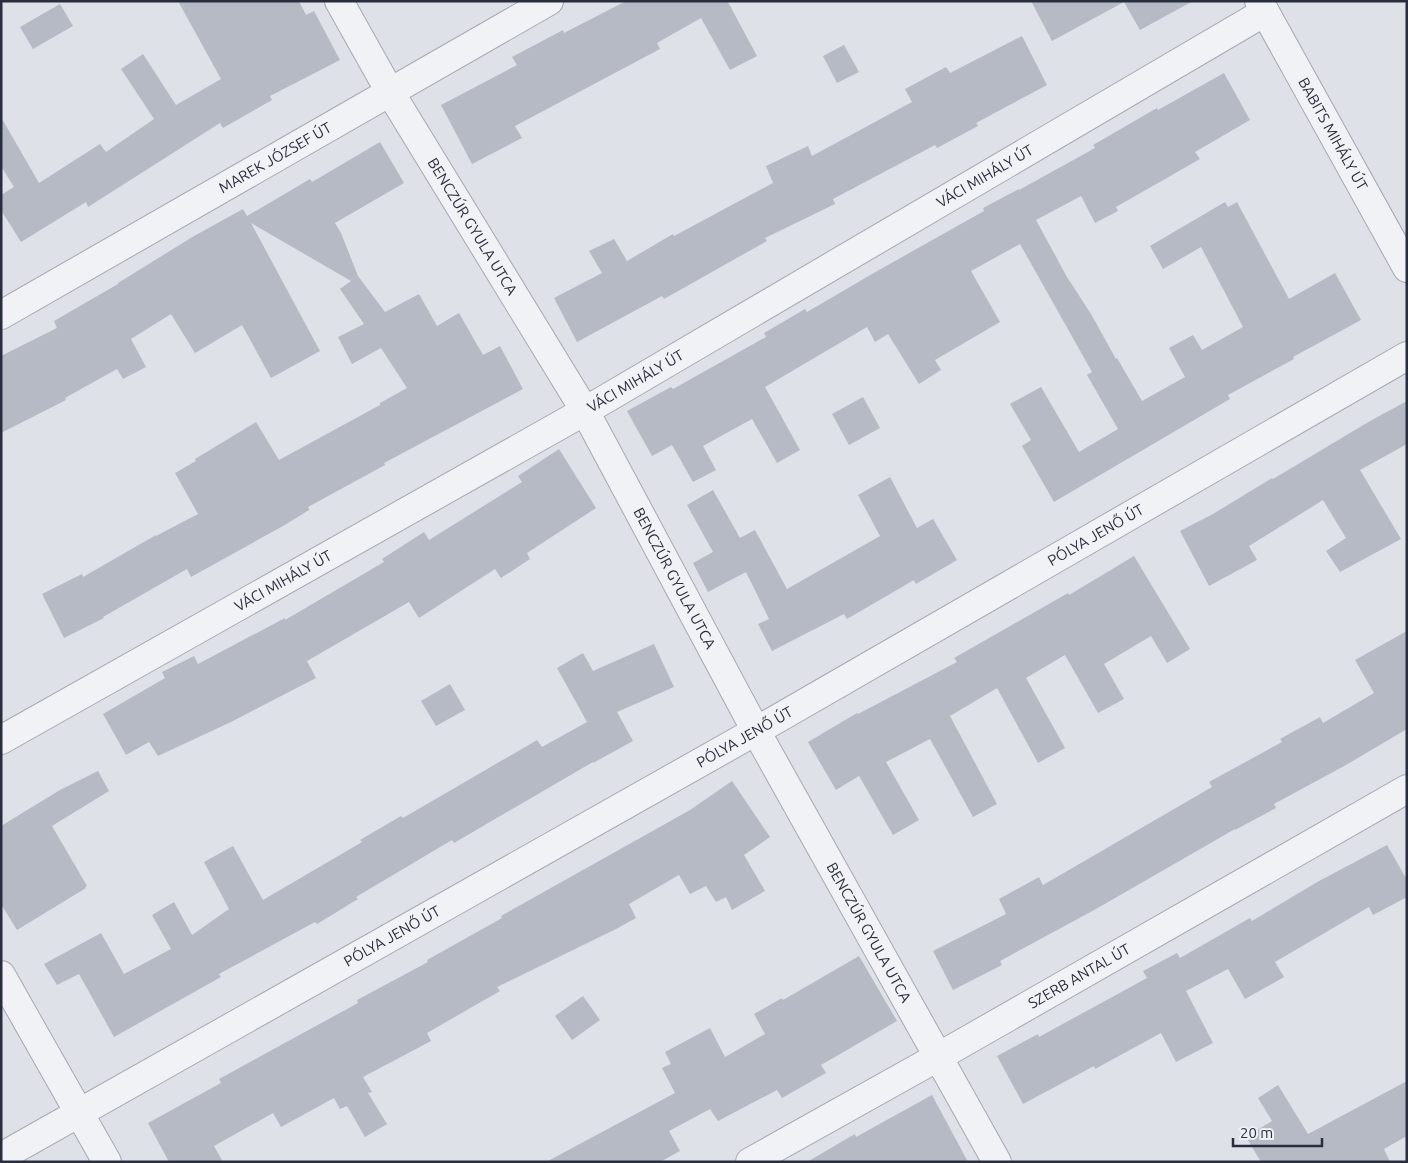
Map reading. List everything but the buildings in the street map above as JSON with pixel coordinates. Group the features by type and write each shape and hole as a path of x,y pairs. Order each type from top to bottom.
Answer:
{"street":[{"name":"BENCZÚR GYULA UTCA","path":"339,1 390,92 585,411 756,731 997,1162"},
{"name":"MAREK JÓZSEF ÚT","path":"1,316 549,1"},
{"name":"BABITS MIHÁLY ÚT","path":"1262,7 1407,268"},
{"name":"VÁCI MIHÁLY ÚT","path":"1,740 585,411 1262,7"},
{"name":"PÓLYA JENŐ ÚT","path":"1,1157 756,731 1407,356"},
{"name":"SZERB ANTAL ÚT","path":"750,1162 938,1057 1407,789"},
{"path":"1,975 107,1162"}]}
